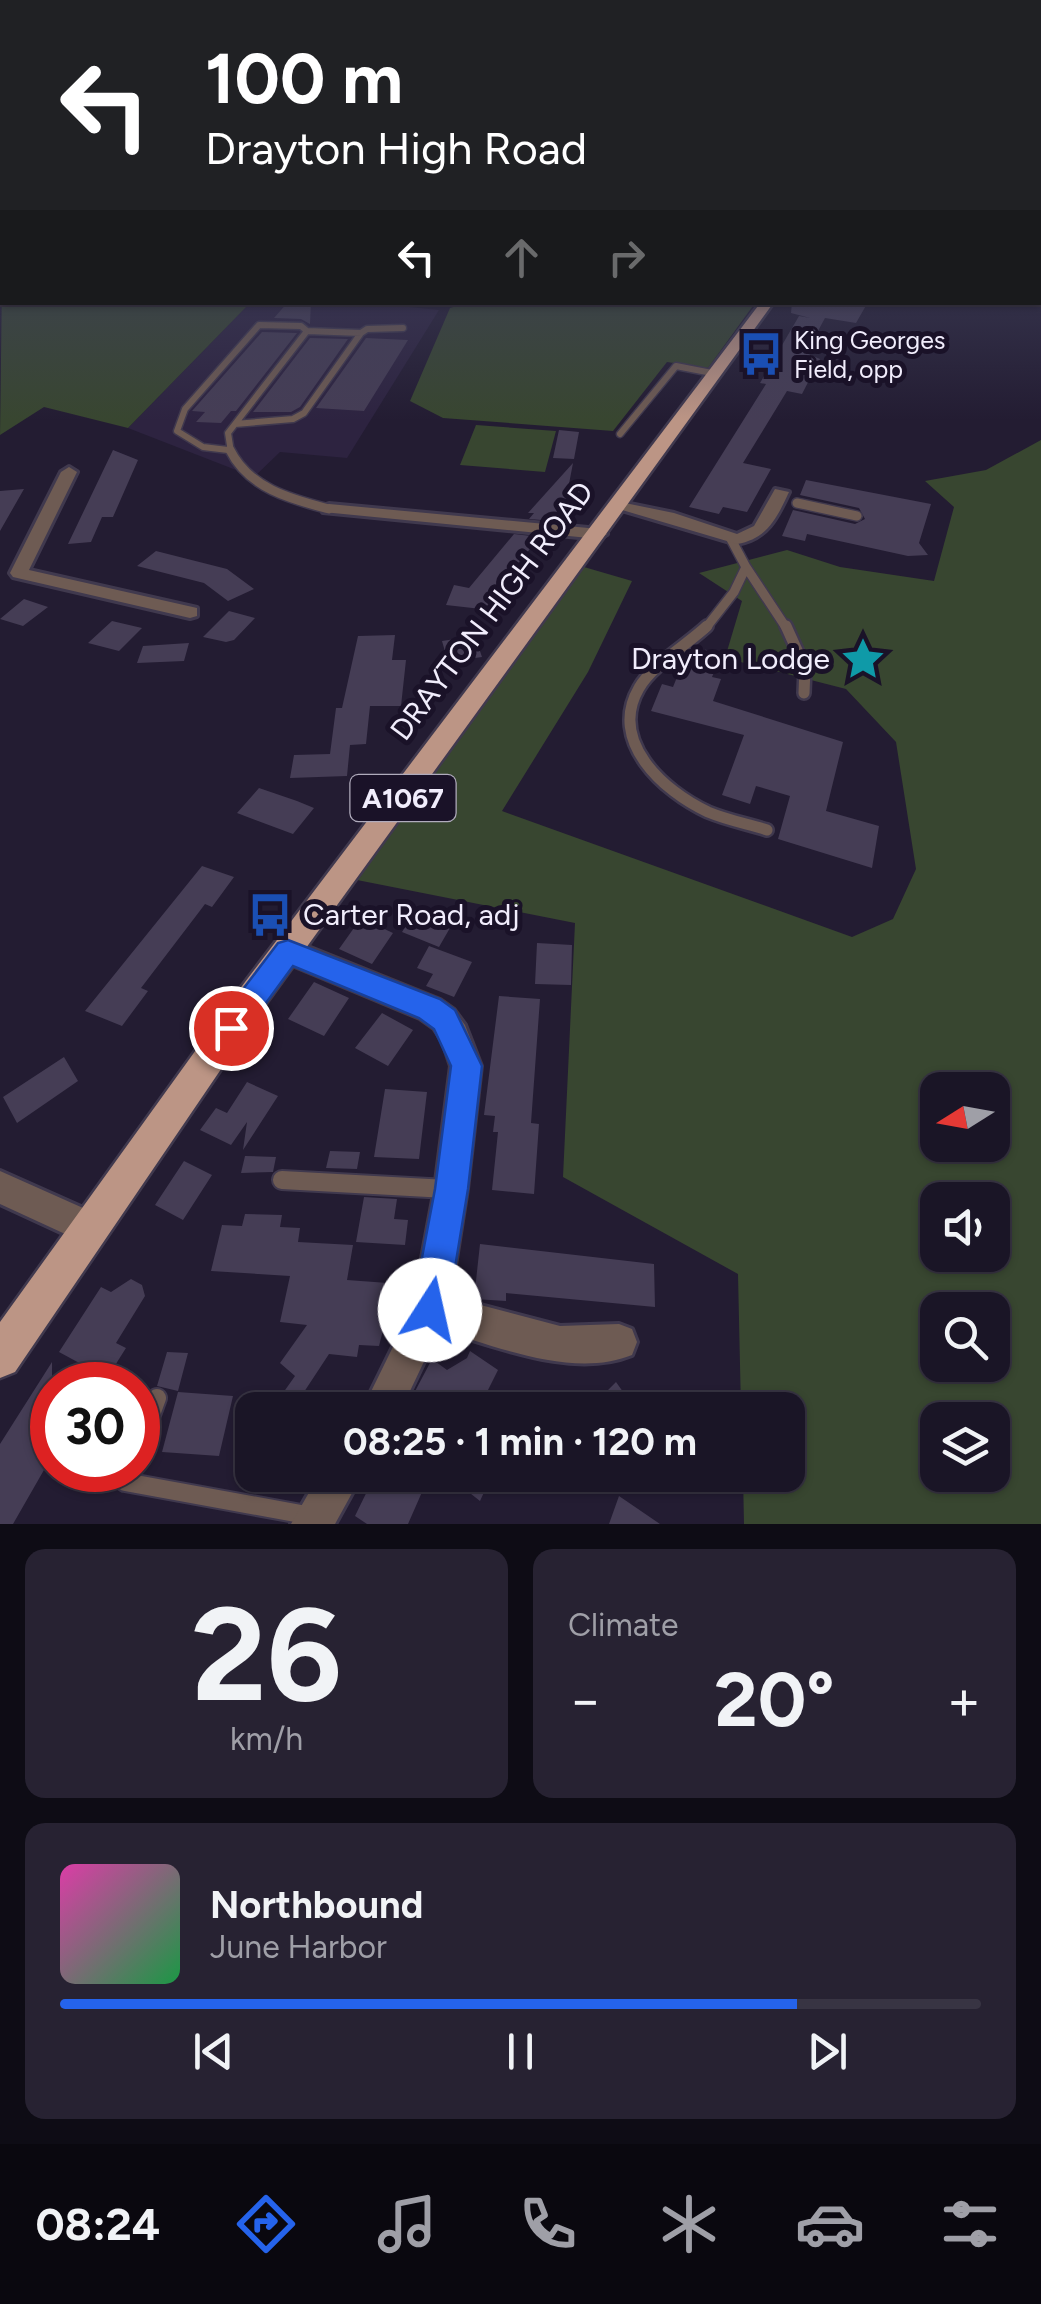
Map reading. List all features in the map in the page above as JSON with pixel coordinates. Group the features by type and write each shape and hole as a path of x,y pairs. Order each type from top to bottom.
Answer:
{"main road":[{"name":"DRAYTON HIGH ROAD","path":"0,1357 288,952 766,305"}],"street":[{"path":"0,585 19,573 69,472"},
{"path":"620,507 676,519 731,539 760,532 780,495 797,503"},
{"path":"329,509 600,534"},
{"path":"19,573 190,612"},
{"path":"288,952 430,1009 444,1019 466,1066 451,1189 430,1310 391,1392"},
{"path":"0,1187 89,1228"},
{"path":"430,1310 560,1344 619,1342"},
{"path":"314,1520 331,1492"}],"lane":[{"path":"228,450 186,440 177,432 185,409 259,325 362,334"},
{"path":"234,424 293,419 304,413 367,329 403,328"},
{"path":"307,331 228,433 228,450 241,469 266,488 329,509"},
{"path":"620,434 676,366 717,374"},
{"path":"797,503 857,516"},
{"path":"731,539 793,637 805,668 804,694"},
{"path":"746,567 741,583 719,612 638,688 628,721 634,746 659,782 704,810 767,830"},
{"path":"282,1180 451,1189"},
{"path":"160,1489 314,1520"}],"shaded area":[{"path":"248,305 390,305 439,310 347,458 280,452 254,477 128,428"}],"green space":[{"path":"2,305 248,305 128,428 44,407 0,435"},
{"path":"754,305 708,368 667,362 613,431 443,418 410,401 450,308"},
{"path":"476,425 556,431 545,472 460,465"},
{"path":"1041,440 1041,1524 744,1524 743,1492 805,1492 805,1392 741,1392 738,1274 563,1177 575,923 357,880 536,620 584,567 632,581 588,672 502,811 852,937 893,919 916,869 896,742 846,689 725,658 742,601 699,573 787,550 840,567 934,581 954,507 925,481 986,470"}],"building":[{"path":"285,305 311,305 310,324 301,319 274,318"},
{"path":"792,305 866,305 856,323 825,318 806,353 820,359 802,394 787,391 743,463 771,469 747,512 723,507 719,514 689,507 766,384 760,383 799,316 810,318 791,313"},
{"path":"262,332 297,333 236,411 231,411 221,423 196,422 205,412 192,411"},
{"path":"310,338 348,339 300,407 291,412 253,412"},
{"path":"366,338 408,340 364,411 316,408"},
{"path":"559,430 579,432 574,459 553,458"},
{"path":"113,450 138,460 113,517 102,517 91,542 68,544"},
{"path":"573,463 569,484 583,488 554,521 529,519 534,513 528,513"},
{"path":"806,480 931,504 919,543 928,555 908,556 807,534 805,541 782,536 793,510 855,524 865,519 859,508 800,495"},
{"path":"24,489 0,531 0,491"},
{"path":"514,534 540,537 514,568 499,611 446,605 454,585 469,588"},
{"path":"156,551 227,569 254,589 228,601 204,583 137,566"},
{"path":"24,599 48,607 23,626 0,619"},
{"path":"229,611 255,618 234,640 203,637"},
{"path":"112,621 142,628 119,651 88,643"},
{"path":"395,635 392,660 406,660 401,706 370,706 366,744 350,745 347,776 290,778 294,755 330,754 336,708 342,708 358,636"},
{"path":"475,636 482,657 448,662 442,641"},
{"path":"189,643 184,661 137,663 143,646"},
{"path":"702,649 722,653 712,677 721,679 713,701 843,742 826,811 879,826 872,868 778,839 790,796 756,786 750,804 722,795 744,735 651,711 662,684 673,687 686,655 699,656"},
{"path":"259,788 314,808 293,834 237,813"},
{"path":"202,866 234,877 212,907 205,904 141,988 148,991 122,1026 85,1011"},
{"path":"418,907 454,921 439,947 402,932"},
{"path":"361,918 393,933 372,964 339,949"},
{"path":"537,943 572,945 571,985 535,984"},
{"path":"429,946 472,962 454,997 426,986 433,974 417,968"},
{"path":"314,982 349,998 324,1036 288,1019"},
{"path":"499,996 540,999 531,1123 539,1124 534,1194 492,1190 498,1132 493,1132 495,1116 484,1115"},
{"path":"382,1013 413,1030 388,1066 355,1048"},
{"path":"64,1057 78,1081 17,1123 3,1097"},
{"path":"247,1082 278,1096 243,1150 247,1122 231,1145 200,1130 216,1108 227,1113"},
{"path":"385,1089 427,1092 419,1159 374,1157"},
{"path":"330,1151 360,1152 357,1169 326,1168"},
{"path":"245,1156 276,1157 273,1172 241,1173"},
{"path":"184,1161 212,1175 183,1220 155,1205"},
{"path":"364,1197 397,1199 394,1219 408,1220 405,1245 356,1242"},
{"path":"245,1214 282,1215 280,1227 300,1228 298,1242 353,1245 347,1280 388,1283 385,1303 390,1303 379,1346 359,1345 357,1357 329,1354 304,1392 284,1392 295,1376 280,1363 307,1325 280,1322 290,1276 211,1271 222,1225 242,1226"},
{"path":"480,1244 654,1264 655,1307 506,1293 506,1301 474,1299"},
{"path":"131,1279 142,1285 145,1296 116,1343 126,1348 117,1362 77,1362 59,1352 101,1287 111,1292"},
{"path":"470,1351 498,1370 487,1392 415,1392 432,1359 447,1370 467,1358"},
{"path":"167,1352 188,1353 178,1391 160,1387"},
{"path":"616,1382 623,1392 606,1392"},
{"path":"178,1392 233,1396 219,1456 162,1452"},
{"path":"30,1397 31,1492 13,1524 0,1524 0,1444"},
{"path":"367,1492 422,1492 408,1524 367,1524 355,1516"},
{"path":"469,1492 484,1492 480,1501"},
{"path":"619,1496 660,1524 609,1524"}],"place":[{"name":"King Georges Field, opp","path":"761,354"},
{"name":"Drayton Lodge","path":"863,659"},
{"name":"Carter Road, adj","path":"270,915"}],"route":[{"path":"231,1028 288,952 430,1009 444,1019 466,1066 451,1189 430,1310"}]}
